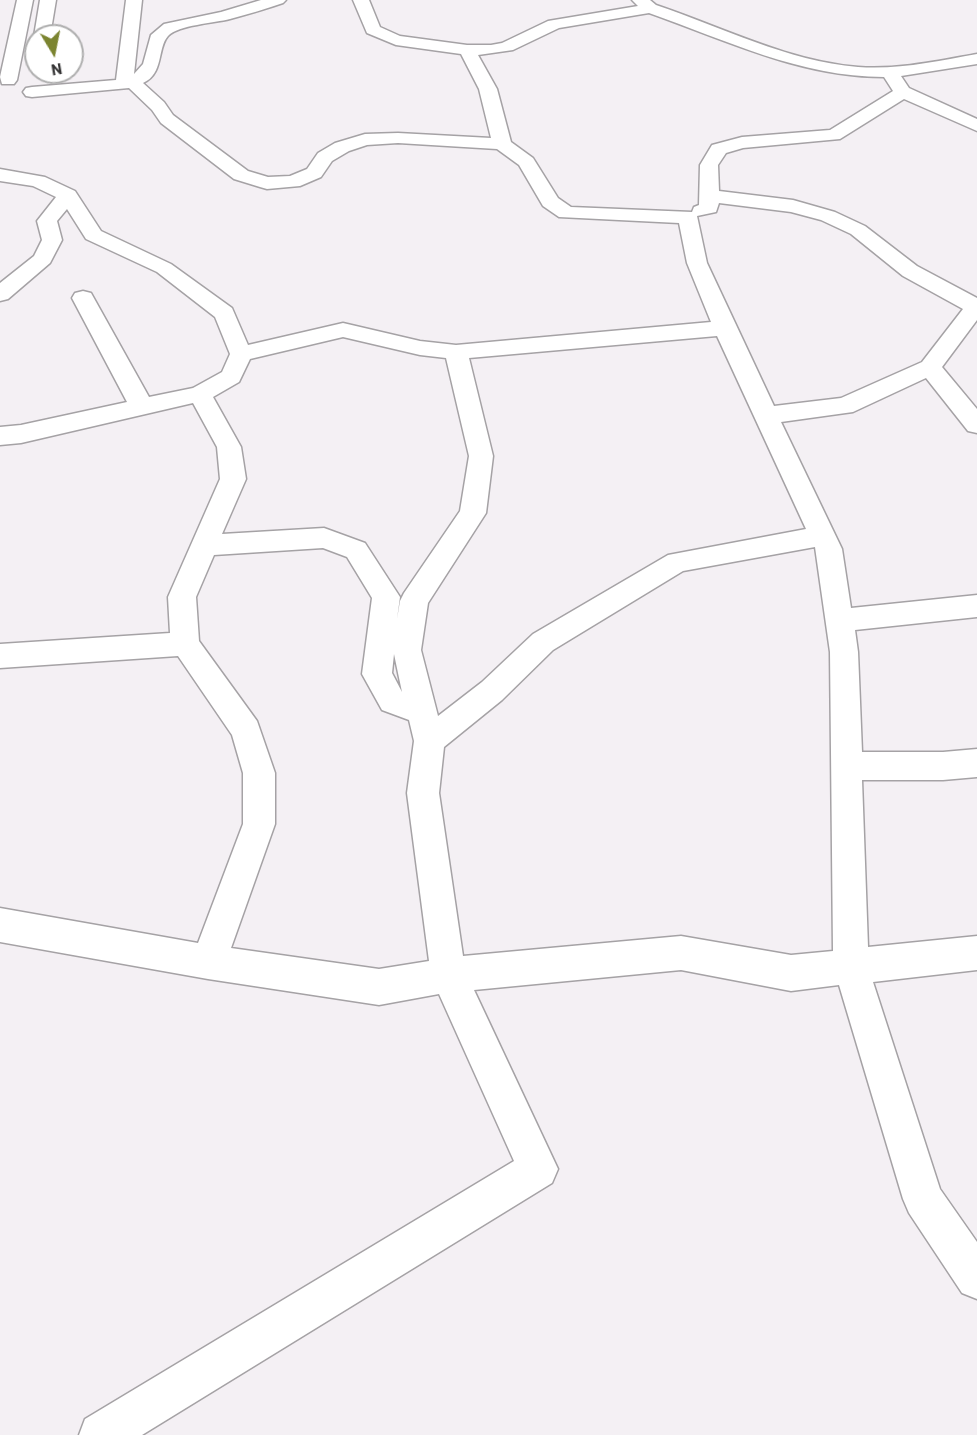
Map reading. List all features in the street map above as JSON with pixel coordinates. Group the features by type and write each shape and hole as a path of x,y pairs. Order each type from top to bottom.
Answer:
{"street":[{"path":"25,0 4,87 32,92 128,83 142,76 151,64 159,35 170,27 278,0"},
{"path":"44,24 48,0"},
{"path":"128,83 134,0"},
{"path":"204,20 218,0"},
{"path":"362,0 374,30 396,39 467,50 496,50 512,45 534,32 555,24 629,14 645,4 737,42 791,59 837,69 890,72 977,59"},
{"path":"543,16 620,5 618,0"},
{"path":"467,50 488,89 502,144"},
{"path":"890,72 903,92 977,126"},
{"path":"128,83 160,108 167,119 241,175 267,183 293,182 314,173 325,157 342,147 365,140 398,138 502,144 526,162 550,202 566,213 688,217 709,208 710,165 719,149 742,143 834,135 903,92"},
{"path":"32,92 33,84"},
{"path":"160,108 175,108 205,131"},
{"path":"0,175 38,181 68,195 93,235 164,268 224,313 241,354 231,377 200,394 21,434 0,436"},
{"path":"0,294 43,259 52,240 47,221 68,195"},
{"path":"709,196 793,206 828,216 858,230 910,271 976,306 930,367 845,406 766,415"},
{"path":"688,217 697,263 725,328 830,549 844,652 851,966 923,1199 977,1278"},
{"path":"82,298 142,407"},
{"path":"241,354 343,330 420,348 456,352 725,328"},
{"path":"101,1435 538,1169 448,975 423,793 429,741 407,650 414,601 473,513 481,456 456,352"},
{"path":"930,367 977,425"},
{"path":"200,394 229,447 232,479 182,597 185,644 246,730 260,773 259,824 208,962"},
{"path":"429,741 492,691 543,642 677,562 823,536"},
{"path":"205,545 324,538 356,550 386,597 377,674 392,701 423,712"},
{"path":"840,620 977,606"},
{"path":"0,656 185,644"},
{"path":"847,766 944,766 977,763"},
{"path":"0,925 208,962 379,987 448,975 681,953 791,973 977,953"}]}
